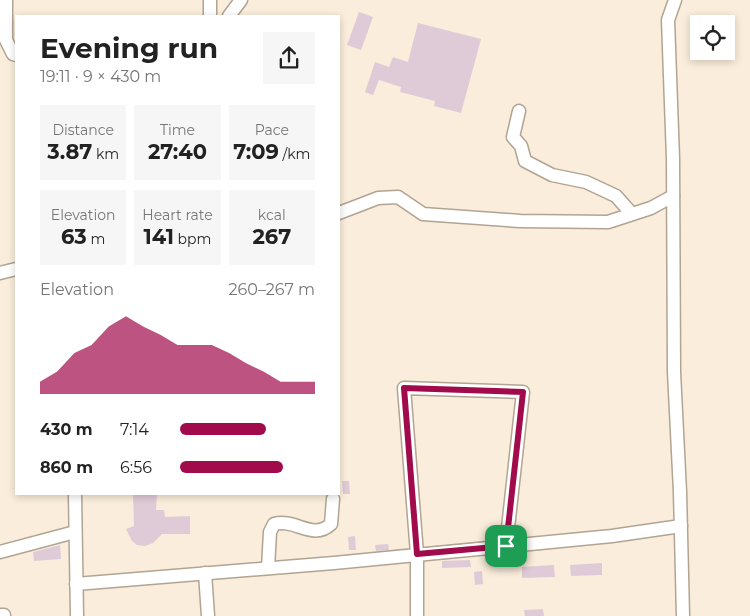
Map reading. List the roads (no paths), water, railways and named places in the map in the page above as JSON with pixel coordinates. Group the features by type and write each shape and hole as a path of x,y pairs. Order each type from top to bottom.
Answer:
{"street":[{"path":"6,0 6,40 15,55"},
{"path":"210,0 210,15"},
{"path":"230,15 241,0"},
{"path":"675,0 668,20 673,196 674,372 683,616"},
{"path":"519,110 513,137 521,146 525,161 552,175 586,182 616,196 632,214"},
{"path":"340,213 378,198 398,197 423,214 520,222 608,222 673,196"},
{"path":"0,273 15,268"},
{"path":"417,616 417,554 404,388 523,392 506,546"},
{"path":"74,495 77,616"},
{"path":"268,568 270,532 274,524 291,523 313,531 326,529 331,524 334,499"},
{"path":"76,584 612,536 681,526"},
{"path":"0,552 75,532"},
{"path":"205,572 208,616"},
{"path":"0,615 4,616"}]}
